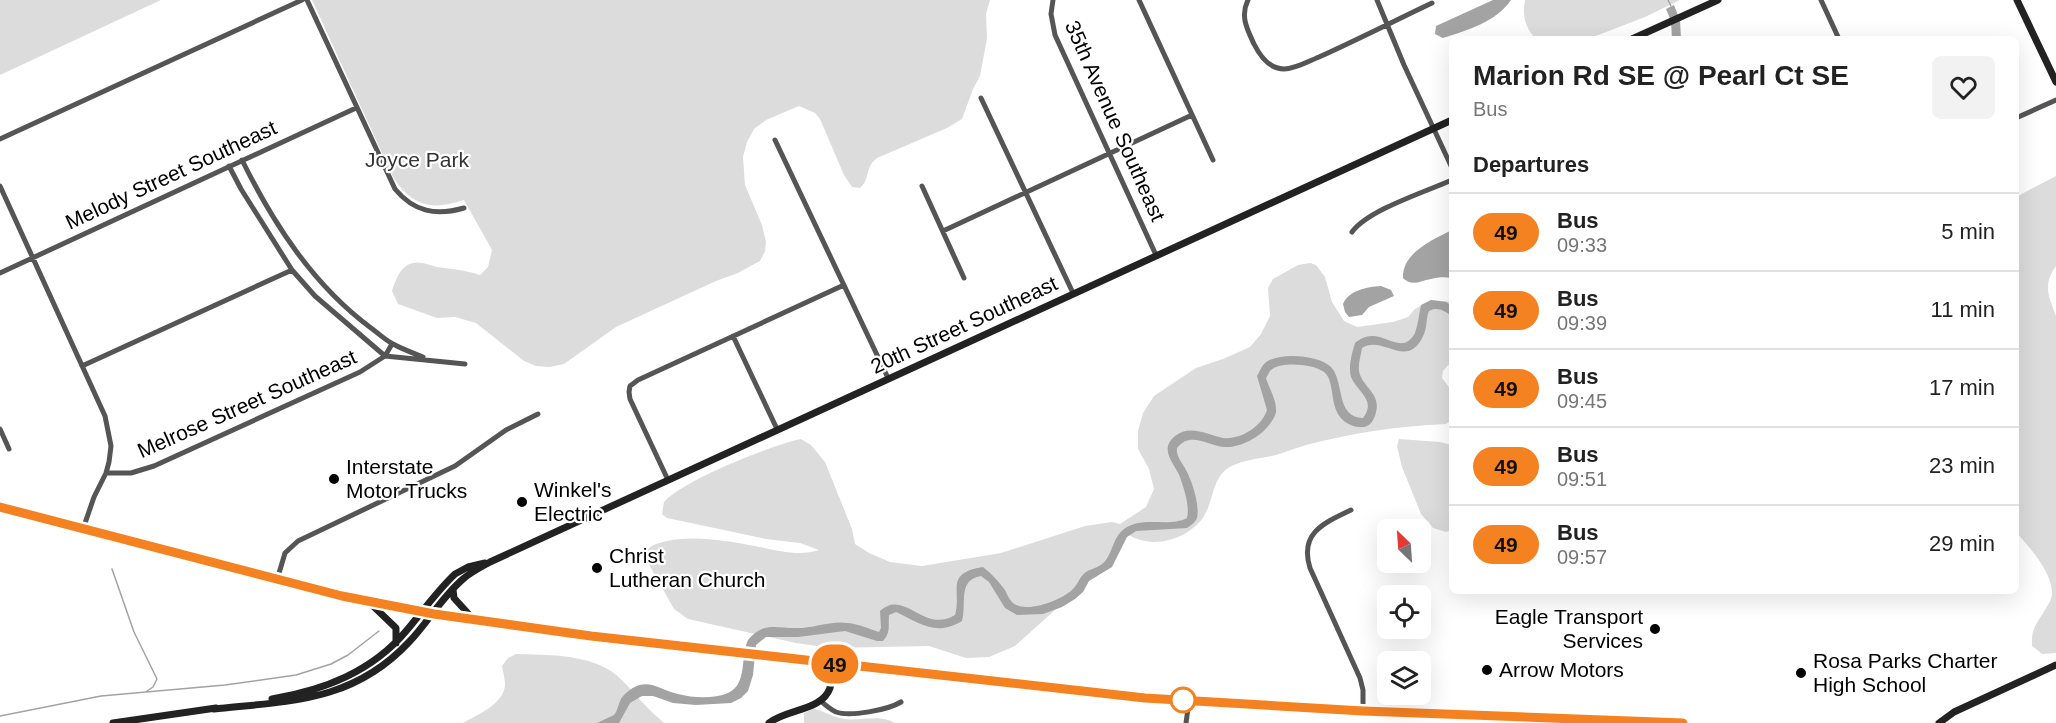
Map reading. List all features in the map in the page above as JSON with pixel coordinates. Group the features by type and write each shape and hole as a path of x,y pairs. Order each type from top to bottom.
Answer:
{"street":[{"path":"0,139 302,0"},
{"path":"307,0 389,179 403,198 420,210 431,212 446,212 464,208"},
{"name":"35th Avenue Southeast","path":"1053,0 1051,14 1055,35 1156,255"},
{"path":"1139,0 1213,160"},
{"path":"1248,0 1244,8 1244,22 1258,53 1270,65 1284,69 1300,65 1337,49 1432,3"},
{"path":"1377,0 1386,25 1449,161"},
{"path":"1638,36 1718,0"},
{"path":"1821,0 1838,36"},
{"path":"2017,0 2056,82"},
{"path":"981,98 1073,293"},
{"path":"2019,117 2056,100"},
{"name":"Melody Street Southeast","path":"0,273 356,108"},
{"path":"943,231 1192,115"},
{"name":"20th Street Southeast","path":"113,723 297,700 341,690 386,664 410,641 468,575 490,562 1449,121"},
{"path":"775,140 888,378"},
{"path":"242,160 276,222 326,288 359,319 392,344 427,359"},
{"path":"229,166 292,270 315,296 385,356 465,364"},
{"path":"1352,232 1372,215 1449,181"},
{"path":"0,186 105,416 110,435 111,453 106,473 94,497 83,529"},
{"path":"922,186 964,278"},
{"path":"82,366 292,270"},
{"path":"668,480 630,399 630,386 638,380 844,285"},
{"path":"734,336 777,429"},
{"name":"Melrose Street Southeast","path":"106,473 131,473 154,466 360,372 385,356 392,344"},
{"path":"277,580 285,553 298,541 454,466 506,430 538,414"},
{"path":"0,429 9,449"},
{"path":"0,507 369,602 434,614 614,639 1024,686 1189,701 1363,711 1683,723"},
{"path":"1351,510 1327,522 1314,532 1308,542 1307,555 1310,568 1360,678 1363,690 1363,711"},
{"name":"20th Street Southeast","path":"214,709 302,694 322,688 368,665 396,643 455,574 468,567 490,562"},
{"path":"453,590 454,598 474,620"},
{"path":"369,602 396,627 396,643"},
{"path":"769,723 781,715 820,700 830,687 833,663"},
{"path":"1939,723 1954,712 2056,665"},
{"path":"820,700 834,711 845,713 883,710 901,702"},
{"path":"1186,723 1189,701"}],"green space":[{"path":"0,0 161,0 0,75"},
{"name":"Joyce Park","path":"312,0 990,0 986,14 987,38 980,76 962,119 947,128 877,158 870,166 860,188 852,187 844,175 820,119 815,113 799,106 766,120 754,129 743,157 745,185 762,225 766,242 760,261 616,327 564,364 550,367 536,366 524,361 476,323 455,317 437,318 398,304 392,291 399,274 406,266 416,262 480,275 488,267 492,250 464,200 442,205 423,204 400,187 393,177"},
{"path":"1525,0 1680,0 1645,17 1596,36 1534,36 1525,21"},
{"path":"2056,176 2056,266 2049,279 2048,291 2056,316 2056,653 2042,654 2032,646 2032,634 2052,593 2047,575 2038,559 2019,536 2019,195"},
{"path":"1310,263 1316,265 1325,277 1332,302 1344,321 1357,327 1393,322 1408,317 1415,309 1431,300 1449,302 1449,365 1443,371 1442,378 1449,387 1449,422 1341,437 1245,461 1228,468 1219,478 1207,510 1197,525 1178,537 1156,542 1134,538 1125,532 1103,567 1015,646 989,657 966,658 929,646 831,648 796,643 688,619 674,609 647,561 647,550 654,545 678,539 722,541 795,553 819,550 800,543 766,539 667,518 662,514 664,502 689,484 750,456 801,439 811,445 825,462 852,529 855,544 890,562 922,566 1001,553 1085,526 1112,522 1120,524 1146,507 1154,489 1149,469 1138,449 1138,431 1143,413 1154,396 1196,368 1250,347 1261,334 1270,316 1268,288 1273,279 1298,265"},
{"path":"1399,439 1449,444 1449,531 1433,528 1431,519 1425,519 1421,514 1402,467 1397,446"},
{"path":"516,654 565,656 600,665 620,678 664,723 463,723 489,708 500,698 505,685 502,666 508,658"},
{"path":"813,709 847,719 875,718 895,723 804,723 804,713"}],"shaded area":[{"path":"1493,0 1511,0 1505,8 1489,20 1462,32 1443,38 1435,34 1436,26"},
{"path":"1674,5 1680,20 1681,36 1672,36 1671,21 1666,9"},
{"path":"1449,232 1449,278 1413,283 1406,281 1403,278 1407,261 1427,243"},
{"path":"1381,286 1391,290 1394,296 1369,307 1362,315 1349,317 1343,304 1350,295 1364,288"},
{"path":"1431,300 1446,302 1449,304 1449,314 1438,309 1429,311 1424,334 1418,345 1411,350 1403,351 1378,345 1362,348 1359,371 1374,395 1377,405 1374,418 1369,425 1353,426 1344,421 1335,407 1328,377 1324,372 1313,367 1297,365 1276,367 1266,378 1275,401 1276,413 1260,434 1243,444 1230,447 1199,440 1187,440 1177,448 1178,457 1191,480 1196,500 1198,513 1194,523 1187,528 1136,531 1127,537 1112,567 1089,581 1083,592 1062,607 1043,614 1017,615 1005,608 989,582 981,576 969,582 964,594 962,621 953,626 928,627 896,612 889,615 888,631 883,641 845,631 798,637 766,637 756,645 753,675 748,691 741,698 731,703 696,705 673,703 653,696 642,696 630,703 619,723 597,723 614,715 622,697 638,685 651,685 678,694 697,697 728,693 734,689 741,676 748,640 756,632 766,628 801,628 842,622 879,632 881,628 880,611 889,605 906,607 933,619 944,619 955,615 959,578 971,570 983,567 1018,606 1034,607 1060,598 1074,588 1086,572 1104,562 1118,535 1124,529 1139,523 1172,522 1187,518 1185,492 1168,452 1170,441 1175,436 1187,431 1199,431 1230,438 1250,431 1261,421 1267,410 1257,376 1264,364 1270,360 1288,356 1308,357 1331,367 1348,412 1363,418 1367,412 1367,401 1350,373 1355,343 1372,336 1395,342 1406,342 1415,333 1421,305"}],"waterway":[{"path":"1668,0 1671,6"},
{"path":"112,569 134,632 157,679 153,687 147,691"},
{"path":"0,716 101,696 225,685 296,675 331,664 348,655 379,631"}],"bus line":[{"name":"49","path":"0,507 369,602 434,614 614,639 1145,698 1363,711 1683,723"}],"place":[{"name":"Interstate Motor Trucks","path":"334,479"},
{"name":"Winkel's Electric","path":"522,502"},
{"name":"Christ Lutheran Church","path":"597,568"},
{"name":"Eagle Transport Services","path":"1655,629"},
{"name":"Arrow Motors","path":"1487,670"},
{"name":"Rosa Parks Charter High School","path":"1801,673"}]}
